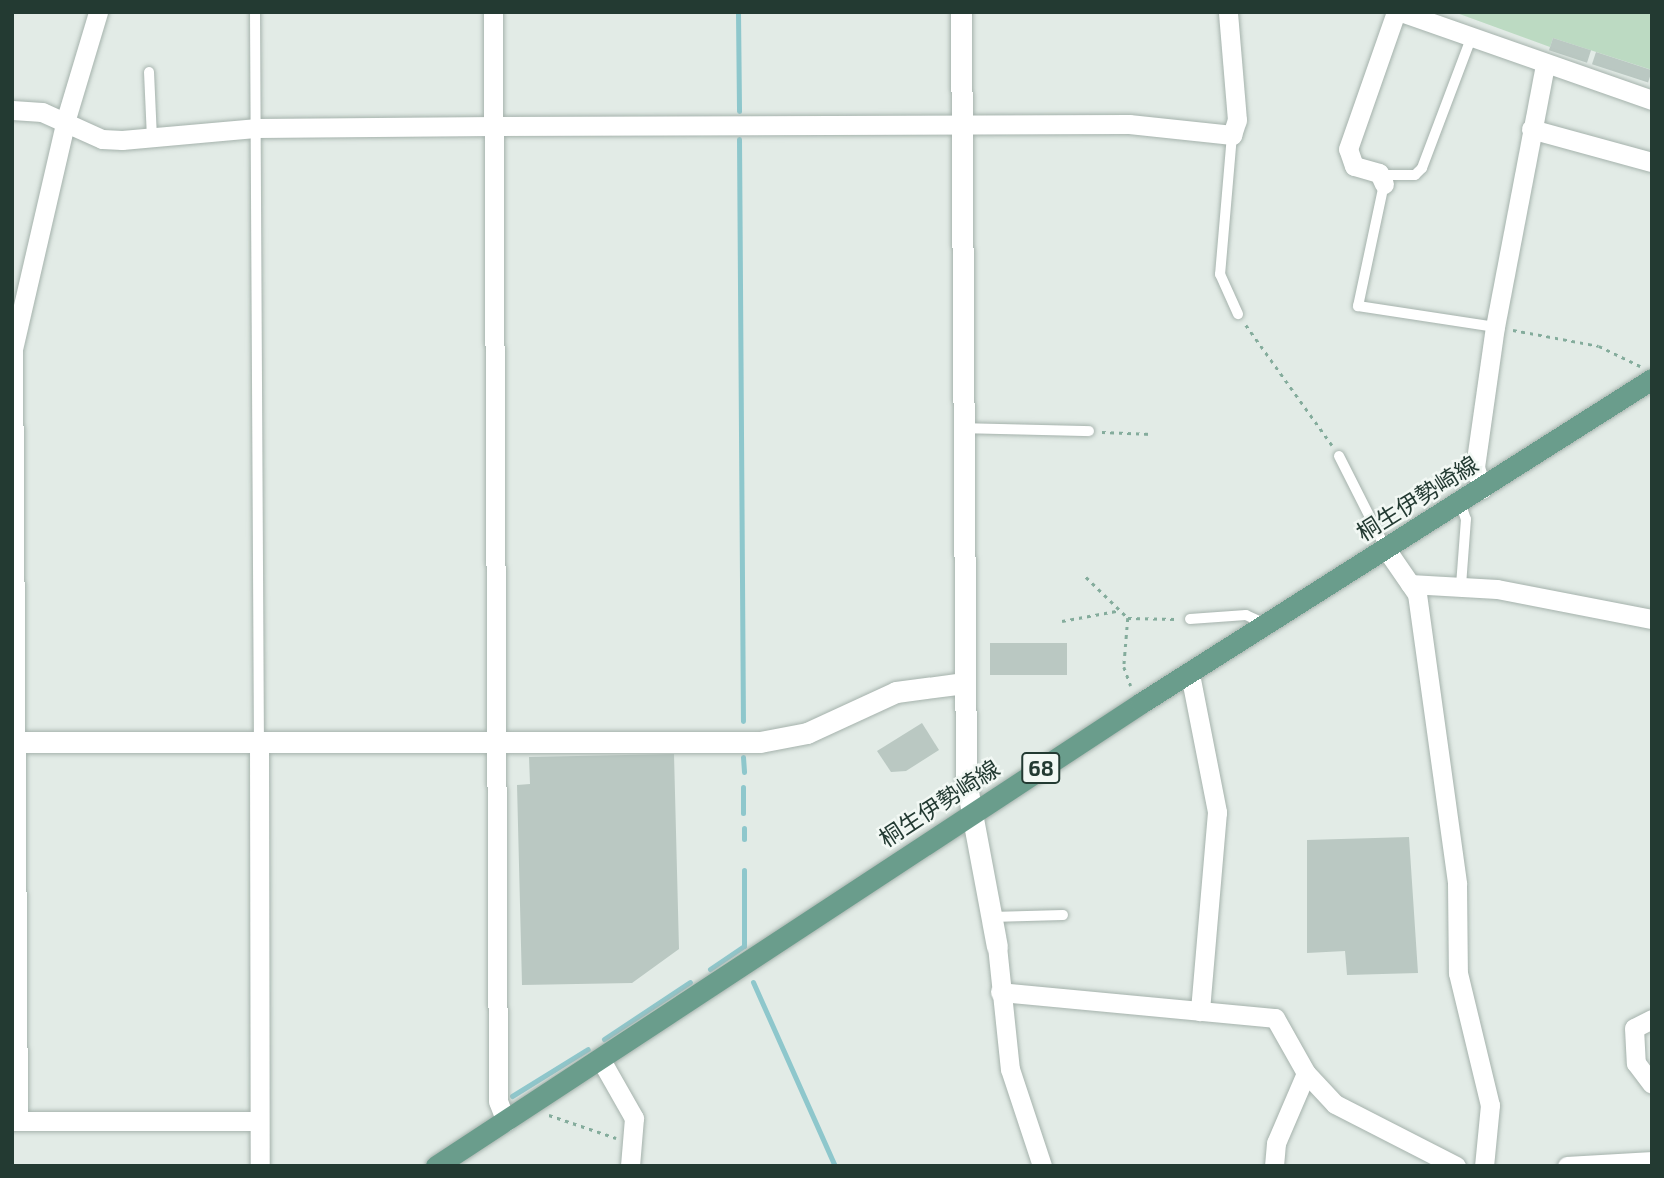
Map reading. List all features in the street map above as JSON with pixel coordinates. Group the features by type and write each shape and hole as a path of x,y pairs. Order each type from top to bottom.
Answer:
{"main road":[{"name":"桐生伊勢崎線","path":"436,1166 1141,703 1652,379"}],"street":[{"path":"98,12 66,119 13,349 15,1121 258,1121"},
{"path":"493,12 498,1101 506,1122"},
{"path":"961,12 964,683 968,815 997,946 1000,992 1014,1088 1042,1166"},
{"path":"12,110 66,119 102,139 257,128 961,124 1129,124 1232,135 1237,120 1228,12"},
{"path":"1383,180 1353,166 1348,149 1399,12 1652,100"},
{"path":"1482,489 1475,467 1495,327 1545,65"},
{"path":"1531,128 1652,162"},
{"path":"1386,549 1417,594 1457,884 1458,974 1490,1105 1485,1166"},
{"path":"1410,584 1461,585 1652,619"},
{"path":"1190,674 1217,812 1200,1011"},
{"path":"15,742 496,743 781,740 895,692 964,683"},
{"path":"259,742 260,1166"},
{"path":"1000,992 1275,1018 1306,1073 1335,1104 1456,1166"},
{"path":"1652,1018 1634,1028 1636,1063 1652,1084"},
{"path":"601,1059 634,1118 629,1166"},
{"path":"1273,1166 1276,1143 1306,1073"},
{"path":"1567,1166 1652,1161"}],"lane":[{"path":"255,12 259,742"},
{"path":"1471,38 1422,168 1415,175 1383,180 1359,306 1495,327"},
{"path":"149,72 152,137"},
{"path":"1232,135 1220,274 1238,314"},
{"path":"963,428 1088,431"},
{"path":"1339,456 1386,549"},
{"path":"1460,502 1466,519 1461,585"},
{"path":"1190,620 1246,615 1266,624"},
{"path":"991,917 1063,915"}],"path":[{"path":"1238,314 1339,456"},
{"path":"1495,327 1615,351 1652,379"},
{"path":"1088,431 1152,434"},
{"path":"1086,577 1116,611 1128,618 1190,620"},
{"path":"1062,621 1116,611"},
{"path":"1128,618 1124,667 1141,703"},
{"path":"536,1102 549,1115 632,1142"}],"green space":[{"path":"1454,12 1652,12 1652,70 1553,38 1550,47"}],"building":[{"path":"1553,38 1591,50 1587,63 1549,50"},
{"path":"1596,52 1652,70 1648,83 1592,64"},
{"path":"990,643 1067,643 1067,675 990,675"},
{"path":"922,723 939,750 906,771 891,772 877,751"},
{"path":"674,754 679,949 632,983 522,985 517,785 530,784 529,757"},
{"path":"1409,837 1418,973 1347,975 1345,951 1307,953 1307,840"}],"waterway":[{"path":"738,12 739,111"},
{"path":"739,139 743,721"},
{"path":"743,757 744,772"},
{"path":"743,787 743,813"},
{"path":"744,828 744,839"},
{"path":"710,969 744,946 744,870"},
{"path":"604,1039 690,982"},
{"path":"753,982 835,1166"},
{"path":"512,1096 588,1049"}]}
